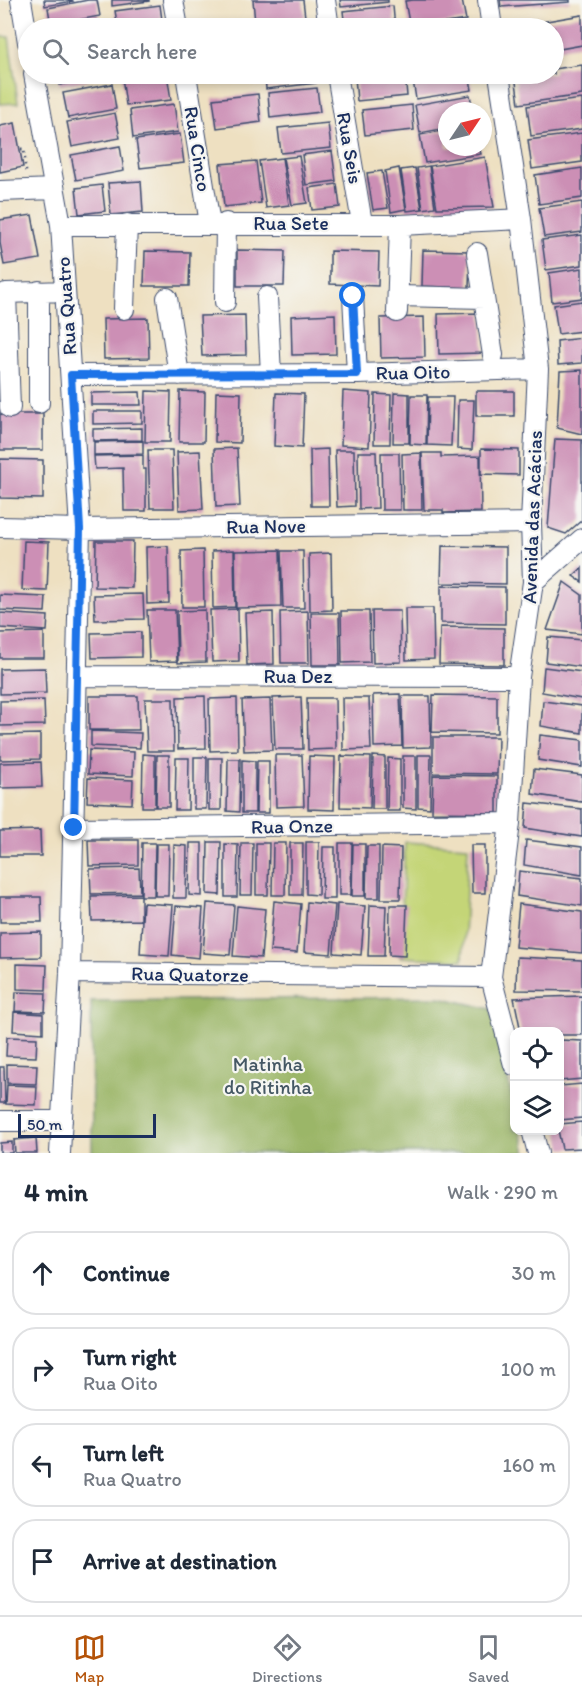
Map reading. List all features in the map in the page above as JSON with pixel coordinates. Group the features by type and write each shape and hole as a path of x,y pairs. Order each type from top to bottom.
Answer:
{"street":[{"path":"21,0 24,18"},
{"path":"173,0 176,18"},
{"path":"325,0 328,18"},
{"path":"488,0 491,18"},
{"name":"Rua Quatro","path":"36,84 61,225 80,529 70,973"},
{"name":"Rua Cinco","path":"188,84 218,224 225,303"},
{"name":"Rua Seis","path":"339,84 362,224"},
{"name":"Avenida das Acácias","path":"501,84 521,219 538,369 531,523 533,582 519,677 510,823 490,977 510,1050"},
{"path":"0,190 54,189"},
{"name":"Rua Sete","path":"61,225 400,225 521,219"},
{"path":"124,309 127,224"},
{"path":"400,225 398,304 484,298"},
{"path":"477,253 493,355"},
{"path":"39,291 39,403"},
{"path":"10,408 3,293 65,291"},
{"path":"353,296 357,374"},
{"path":"267,297 271,374"},
{"path":"167,298 179,375"},
{"name":"Rua Oito","path":"71,375 357,374 538,369"},
{"name":"Rua Nove","path":"0,527 80,529 531,523"},
{"path":"533,582 582,539"},
{"name":"Rua Dez","path":"77,676 519,677"},
{"name":"Rua Onze","path":"74,828 510,823"},
{"path":"60,1153 70,973"},
{"name":"Rua Quatorze","path":"70,973 490,977"},
{"path":"0,1121 62,1121"},
{"path":"533,1135 538,1153"}],"path":[{"path":"21,149 24,149 27,190"}],"green space":[{"path":"0,37 9,37 18,103 0,104"},
{"path":"405,842 468,846 463,960 400,957"},
{"name":"Matinha do Ritinha","path":"439,997 491,1009 510,1088 510,1135 522,1135 526,1153 92,1153 91,1001"}],"building":[{"path":"44,0 72,0 73,1 45,6"},
{"path":"97,0 100,16 50,18 48,8"},
{"path":"112,0 149,0 149,1 112,6"},
{"path":"253,0 303,0 305,17 255,18"},
{"path":"340,0 388,0 388,2 341,7"},
{"path":"462,0 466,18 408,18 405,1"},
{"path":"500,0 570,0 570,2 501,7"},
{"path":"160,5 162,18 116,18 115,11"},
{"path":"393,6 394,18 344,18 343,11"},
{"path":"582,15 582,45 564,48 564,18"},
{"path":"582,65 582,95 519,104 516,84 564,84 564,68"},
{"path":"112,84 116,109 68,118 63,93"},
{"path":"123,84 169,84 171,100 126,105"},
{"path":"266,84 308,84 266,89"},
{"path":"356,84 406,84 407,96 357,101"},
{"path":"414,84 471,84 472,90 416,99"},
{"path":"317,88 320,112 270,118 268,93"},
{"path":"258,94 261,122 217,128 213,99"},
{"path":"470,95 471,102 438,102 438,130 420,133 415,105"},
{"path":"582,99 582,129 531,136 527,106"},
{"path":"174,104 178,132 133,138 130,110"},
{"path":"412,105 414,130 365,135 362,110"},
{"path":"115,113 120,138 72,147 67,122"},
{"path":"15,123 23,167 0,172 0,126"},
{"path":"328,123 331,148 281,153 278,128"},
{"path":"438,132 438,156 469,156 425,163 420,135"},
{"path":"582,133 582,162 532,169 528,140"},
{"path":"180,134 184,163 140,168 136,140"},
{"path":"120,146 124,171 76,180 71,155"},
{"path":"332,151 336,181 306,185 302,155"},
{"path":"299,156 307,203 292,205 283,158"},
{"path":"485,157 494,207 437,208 430,166"},
{"path":"282,158 289,205 266,208 259,161"},
{"path":"256,161 261,203 224,207 220,164"},
{"path":"429,166 435,207 423,209 417,168"},
{"path":"399,168 406,209 391,212 385,171"},
{"path":"415,168 422,209 407,211 401,170"},
{"path":"582,168 582,198 539,204 535,175"},
{"path":"382,171 388,208 373,210 367,173"},
{"path":"141,181 143,212 111,215 108,183"},
{"path":"337,184 340,207 312,210 309,188"},
{"path":"102,185 105,211 79,214 76,188"},
{"path":"582,202 582,232 544,237 539,208"},
{"path":"32,215 40,259 4,265 0,243 0,220"},
{"path":"582,235 582,265 546,270 542,240"},
{"path":"237,250 285,251 284,286 237,286"},
{"path":"423,250 470,251 469,288 422,286"},
{"path":"145,251 190,252 189,286 144,286"},
{"path":"330,251 379,252 378,286 330,284"},
{"path":"582,268 582,298 552,302 549,273"},
{"path":"582,301 582,331 558,334 554,305"},
{"path":"482,313 484,353 439,354 438,314"},
{"path":"335,314 336,354 292,355 291,316"},
{"path":"245,315 246,355 202,356 200,316"},
{"path":"424,317 425,357 381,358 380,318"},
{"path":"148,318 149,358 104,359 103,319"},
{"path":"582,338 582,363 558,365 557,341"},
{"path":"582,370 582,434 557,428 560,371"},
{"path":"146,391 171,392 170,442 145,442"},
{"path":"180,391 205,392 204,442 179,442"},
{"path":"343,391 371,393 369,447 341,445"},
{"path":"476,391 514,391 514,416 476,416"},
{"path":"140,392 141,405 91,405 91,393"},
{"path":"216,392 241,393 240,443 215,442"},
{"path":"276,393 304,394 302,448 274,446"},
{"path":"394,393 409,394 409,443 393,443"},
{"path":"375,394 391,395 390,444 374,444"},
{"path":"411,395 427,395 426,445 410,444"},
{"path":"428,397 453,397 451,446 427,445"},
{"path":"458,400 474,400 472,450 457,449"},
{"path":"93,411 142,411 142,423 93,424"},
{"path":"0,414 43,414 43,450 0,450"},
{"path":"142,428 142,440 93,441 93,429"},
{"path":"555,439 582,440 582,520 566,534 548,528"},
{"path":"143,441 143,454 94,455 94,442"},
{"path":"237,448 240,506 216,507 214,449"},
{"path":"328,449 329,506 311,506 310,450"},
{"path":"481,449 519,450 519,475 481,474"},
{"path":"148,450 172,450 174,508 150,508"},
{"path":"335,450 354,450 355,506 337,507"},
{"path":"200,451 203,509 179,510 177,452"},
{"path":"358,452 376,452 378,508 359,509"},
{"path":"381,453 399,453 400,510 382,510"},
{"path":"421,453 422,510 403,510 402,454"},
{"path":"422,453 441,453 441,457 480,456 481,512 443,513 443,510 424,510"},
{"path":"143,455 143,469 146,469 146,511 124,511 123,468 95,469 94,456"},
{"path":"0,459 43,460 43,499 0,498"},
{"path":"24,541 49,542 47,591 22,590"},
{"path":"96,541 133,541 132,588 95,587"},
{"path":"168,546 169,603 147,604 146,547"},
{"path":"442,546 506,547 506,584 441,583"},
{"path":"203,550 204,607 182,607 181,551"},
{"path":"234,550 235,607 213,608 212,551"},
{"path":"280,550 281,607 236,608 235,551"},
{"path":"281,551 303,551 304,608 283,608"},
{"path":"331,553 332,610 310,611 309,554"},
{"path":"582,568 582,582 573,576"},
{"path":"564,582 582,595 582,634 547,630"},
{"path":"441,586 505,587 505,624 441,623"},
{"path":"143,594 144,619 95,620 94,595"},
{"path":"0,595 46,597 45,612 0,610"},
{"path":"405,608 433,608 434,659 406,660"},
{"path":"238,609 239,661 212,662 210,610"},
{"path":"147,610 175,610 177,661 149,662"},
{"path":"205,610 206,662 178,663 177,611"},
{"path":"308,611 309,663 281,663 280,612"},
{"path":"341,611 369,611 370,662 342,663"},
{"path":"372,611 400,611 401,662 373,663"},
{"path":"273,612 274,664 247,665 245,613"},
{"path":"0,613 48,616 47,631 0,628"},
{"path":"311,613 339,613 340,665 312,665"},
{"path":"440,627 504,628 504,665 439,664"},
{"path":"44,632 44,658 0,658 0,633"},
{"path":"141,632 141,657 92,658 91,633"},
{"path":"548,637 582,640 582,667 546,662"},
{"path":"544,667 582,672 582,699 542,692"},
{"path":"45,668 46,693 0,694 0,669"},
{"path":"400,694 402,746 374,747 373,695"},
{"path":"433,695 497,696 497,733 432,732"},
{"path":"89,696 138,696 139,730 89,730"},
{"path":"205,696 206,748 178,749 177,697"},
{"path":"402,696 430,696 431,747 403,748"},
{"path":"301,697 303,749 275,749 273,698"},
{"path":"237,698 238,750 210,751 209,699"},
{"path":"307,698 335,698 336,749 308,750"},
{"path":"342,698 369,698 371,749 343,750"},
{"path":"145,699 173,699 174,751 147,751"},
{"path":"270,699 272,750 244,751 242,700"},
{"path":"44,700 45,725 0,726 0,701"},
{"path":"543,701 582,706 582,733 541,726"},
{"path":"91,731 141,733 140,748 91,746"},
{"path":"40,734 40,759 0,760 0,735"},
{"path":"540,735 582,740 582,767 538,760"},
{"path":"433,737 498,737 497,774 433,773"},
{"path":"89,750 134,752 133,776 88,774"},
{"path":"143,754 155,755 155,807 142,807"},
{"path":"157,755 169,755 169,807 156,807"},
{"path":"275,755 302,755 304,806 276,807"},
{"path":"418,755 431,755 430,808 418,807"},
{"path":"309,756 335,757 334,810 308,809"},
{"path":"341,756 371,757 370,808 340,807"},
{"path":"373,756 385,757 385,809 372,809"},
{"path":"403,756 416,756 416,809 403,808"},
{"path":"194,757 207,757 206,809 194,809"},
{"path":"176,758 189,758 188,810 175,810"},
{"path":"209,758 222,758 221,810 209,810"},
{"path":"388,758 400,759 400,811 387,811"},
{"path":"228,759 240,759 239,812 227,811"},
{"path":"242,760 255,761 255,813 242,813"},
{"path":"257,761 269,761 269,813 256,813"},
{"path":"41,762 42,787 0,788 0,763"},
{"path":"534,769 582,775 582,802 532,794"},
{"path":"433,775 497,776 497,813 432,812"},
{"path":"88,778 133,780 132,804 87,802"},
{"path":"527,803 582,809 582,837 525,828"},
{"path":"40,830 41,856 0,856 0,831"},
{"path":"88,840 138,840 138,865 89,866"},
{"path":"526,840 582,847 582,875 524,865"},
{"path":"208,842 221,842 220,895 207,894"},
{"path":"306,842 319,842 318,895 306,894"},
{"path":"142,843 155,843 154,896 141,896"},
{"path":"190,843 202,843 202,896 189,895"},
{"path":"241,843 253,843 252,895 240,895"},
{"path":"256,843 269,843 268,895 256,895"},
{"path":"273,843 286,843 285,895 272,895"},
{"path":"290,843 303,843 302,895 290,895"},
{"path":"339,843 352,843 351,895 339,895"},
{"path":"156,844 169,844 168,896 155,896"},
{"path":"225,844 238,845 237,897 225,897"},
{"path":"353,844 365,844 365,896 352,896"},
{"path":"174,845 187,846 186,898 173,898"},
{"path":"471,845 485,845 485,893 472,893"},
{"path":"367,846 379,846 379,898 366,898"},
{"path":"323,847 335,847 335,899 322,899"},
{"path":"382,847 401,848 400,899 381,899"},
{"path":"139,868 140,893 91,894 90,869"},
{"path":"519,871 582,878 582,906 517,896"},
{"path":"141,895 141,920 92,921 91,896"},
{"path":"0,897 41,897 42,922 0,922"},
{"path":"274,901 301,904 297,953 270,951"},
{"path":"307,902 335,905 331,954 304,952"},
{"path":"143,903 173,905 169,956 140,954"},
{"path":"207,903 234,905 230,955 203,953"},
{"path":"337,904 365,906 361,955 334,953"},
{"path":"519,904 582,912 582,953 515,947"},
{"path":"370,905 386,906 384,956 368,956"},
{"path":"390,905 407,905 405,956 389,955"},
{"path":"176,906 203,908 199,958 172,955"},
{"path":"237,906 265,909 261,958 233,956"},
{"path":"41,932 41,957 0,958 0,933"},
{"path":"517,957 582,960 582,991 516,990"},
{"path":"17,964 47,965 46,990 17,989"},
{"path":"16,992 46,993 45,1012 15,1011"},
{"path":"582,996 582,1035 564,1035 564,1027 520,1027 514,998"},
{"path":"14,1012 43,1014 43,1033 13,1031"},
{"path":"7,1037 37,1038 36,1057 6,1056"},
{"path":"564,1040 582,1041 582,1079 564,1081"},
{"path":"7,1064 37,1065 36,1084 7,1083"},
{"path":"0,1067 4,1067 5,1103 0,1103"},
{"path":"582,1084 582,1118 564,1120 564,1086"},
{"path":"7,1085 37,1086 36,1105 6,1104"},
{"path":"582,1122 582,1148 562,1149 559,1135 564,1135 564,1124"},
{"path":"36,1138 37,1153 15,1153 14,1140"},
{"path":"12,1142 12,1153 0,1153 0,1143"}],"route":[{"path":"74,828 80,529 71,375 357,374 353,296"}]}
